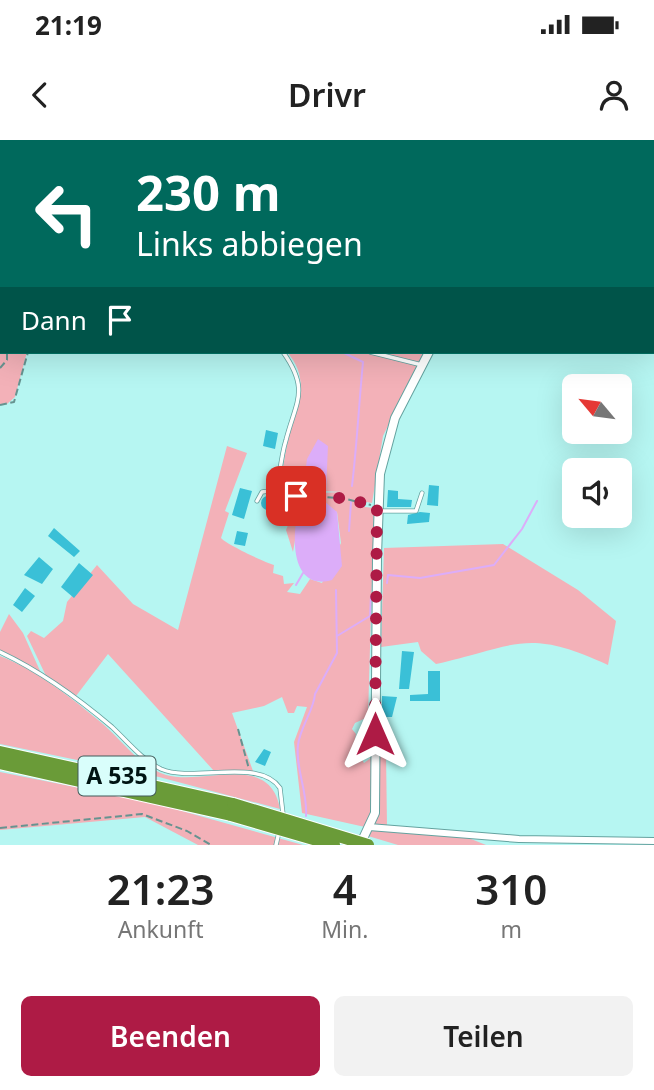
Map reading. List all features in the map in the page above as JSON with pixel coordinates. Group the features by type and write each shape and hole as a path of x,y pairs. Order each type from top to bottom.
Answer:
{"highway":[{"name":"A 535","path":"0,752 368,845"},
{"name":"A 535","path":"0,763 232,810 334,845"}],"street":[{"path":"360,845 375,813 377,508 386,445 395,418 428,354"},
{"path":"369,827 519,839 654,841"}],"lane":[{"path":"257,501 262,492 278,490 286,438 296,414 299,382 284,354"},
{"path":"378,354 422,365"},
{"path":"377,508 415,511 422,493"},
{"path":"0,652 44,676 87,707 160,768 181,773 250,773 266,776 280,788 284,807 276,845"}],"path":[{"path":"0,405 6,406 14,402 28,354"},
{"path":"296,496 342,498 377,508"},
{"path":"238,729 250,773"},
{"path":"0,828 142,814 187,831 211,845"}],"shaded area":[{"path":"0,354 26,354 15,397 7,404 0,404"},
{"path":"288,354 372,354 417,366 383,436 372,503 356,500 356,506 374,508 368,717 355,723 352,729 356,734 354,745 364,763 379,752 386,752 387,826 466,837 486,845 398,845 368,836 365,827 302,813 294,742 307,707 297,706 294,713 288,713 282,697 264,706 232,713 253,771 214,771 108,654 76,696 46,676 27,636 31,631 44,638 63,621 67,602 97,565 133,604 178,630 227,446 247,453 225,511 229,513 221,538 274,565 273,573 283,576 284,584 294,583 287,592 300,594 310,579 322,583 341,543 337,512 302,500 293,552 286,530 291,499 293,494 342,492 280,489 286,450 300,397 301,386 295,363"},
{"path":"385,354 423,354 419,362"},
{"path":"318,439 328,446 326,491 303,490 307,459"},
{"path":"302,500 324,501 337,512 342,566 332,580 317,581 307,576 300,567 295,540"},
{"path":"503,544 578,590 616,621 608,665 580,653 539,643 504,646 436,664 421,651 418,642 381,647 384,548"},
{"path":"9,614 23,633 41,673 0,650 0,632"},
{"path":"0,656 41,677 67,695 103,724 140,760 157,771 182,777 234,774 250,776 263,781 274,791 280,809 159,777 0,744"},
{"path":"0,772 150,802 303,845 198,845 145,817 0,830"}],"building":[{"path":"266,430 278,433 275,449 263,446"},
{"path":"429,485 439,486 438,506 427,505"},
{"path":"240,488 252,491 244,519 232,515"},
{"path":"388,490 398,491 398,499 412,500 411,507 387,507"},
{"path":"268,496 273,498 273,508 268,510 263,508 261,503 263,498"},
{"path":"430,513 429,522 407,524 408,515"},
{"path":"54,528 80,551 74,557 48,536"},
{"path":"237,531 248,533 245,546 234,544"},
{"path":"39,557 53,569 42,584 24,575"},
{"path":"79,563 93,575 74,598 61,587"},
{"path":"25,588 35,596 22,612 13,605"},
{"path":"402,651 414,652 409,689 399,689"},
{"path":"428,671 440,671 440,701 410,701 410,695 428,694"},
{"path":"382,696 397,697 392,717 382,717"},
{"path":"264,749 271,752 265,766 255,762"}],"waterway":[{"path":"346,354 363,362 352,486"},
{"path":"387,583 388,575 420,578 494,565 522,529 537,501"},
{"path":"349,531 351,502"},
{"path":"296,585 303,573"},
{"path":"306,816 298,745 315,694 337,653 336,590"},
{"path":"337,636 370,616 371,596"}],"route":[{"path":"296,496 342,498 377,506 375,734"}]}
